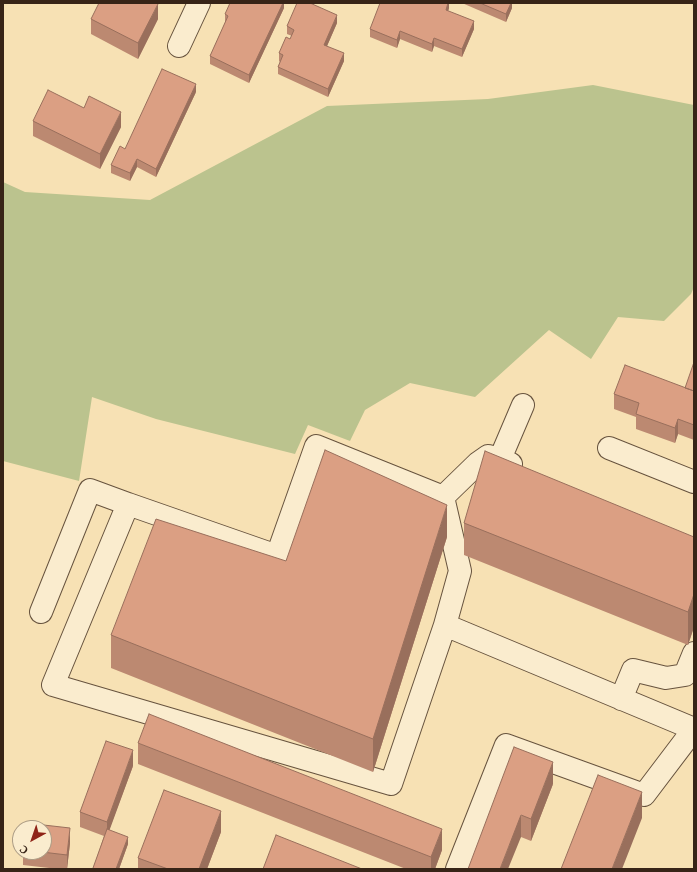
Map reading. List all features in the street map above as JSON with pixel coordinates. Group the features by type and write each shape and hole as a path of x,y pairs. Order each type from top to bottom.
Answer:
{"street":[{"path":"179,46 199,3"},
{"path":"500,459 523,405"},
{"path":"41,612 90,490 277,556 316,446 443,497"},
{"path":"609,448 694,482"},
{"path":"443,497 478,463 488,456 500,459 529,472"},
{"path":"128,504 53,685 391,784 445,625 460,571 443,497"},
{"path":"445,625 694,729 644,795 506,745 457,869"},
{"path":"622,699 633,670 666,678 685,675 694,653"}],"green space":[{"path":"593,85 694,105 694,287 691,294 664,321 618,317 591,359 549,330 475,397 410,383 365,410 350,441 308,425 295,454 156,419 92,397 79,481 3,461 3,182 25,192 150,200 327,106 488,99"}],"building":[{"path":"99,3 158,4 138,43 91,19"},
{"path":"230,3 283,3 249,75 210,56 228,16 225,14"},
{"path":"297,3 310,3 337,15 324,45 344,53 328,89 278,67 283,55 279,53 286,37 290,39 294,30 287,26"},
{"path":"380,3 448,3 446,10 474,21 462,49 434,38 432,44 400,31 397,40 370,29"},
{"path":"480,3 511,3 506,14"},
{"path":"162,69 196,84 156,169 137,159 130,173 111,165 120,146 125,149"},
{"path":"48,90 84,108 89,96 121,112 100,154 33,121"},
{"path":"625,365 694,391 694,425 678,419 675,428 636,414 639,403 614,394"},
{"path":"693,365 694,366 694,391 685,388"},
{"path":"325,450 447,505 373,739 111,635 156,519 286,561"},
{"path":"485,451 694,537 694,594 688,612 464,523"},
{"path":"149,714 442,829 431,857 138,743"},
{"path":"106,741 133,750 107,822 80,812"},
{"path":"514,747 553,762 531,819 521,815 500,869 468,869"},
{"path":"598,775 642,792 612,869 561,869"},
{"path":"164,790 221,811 199,869 168,869 138,858"},
{"path":"52,826 70,828 67,855 52,853"},
{"path":"107,829 128,837 116,869 94,869 93,868"},
{"path":"276,835 362,869 263,869"}]}
